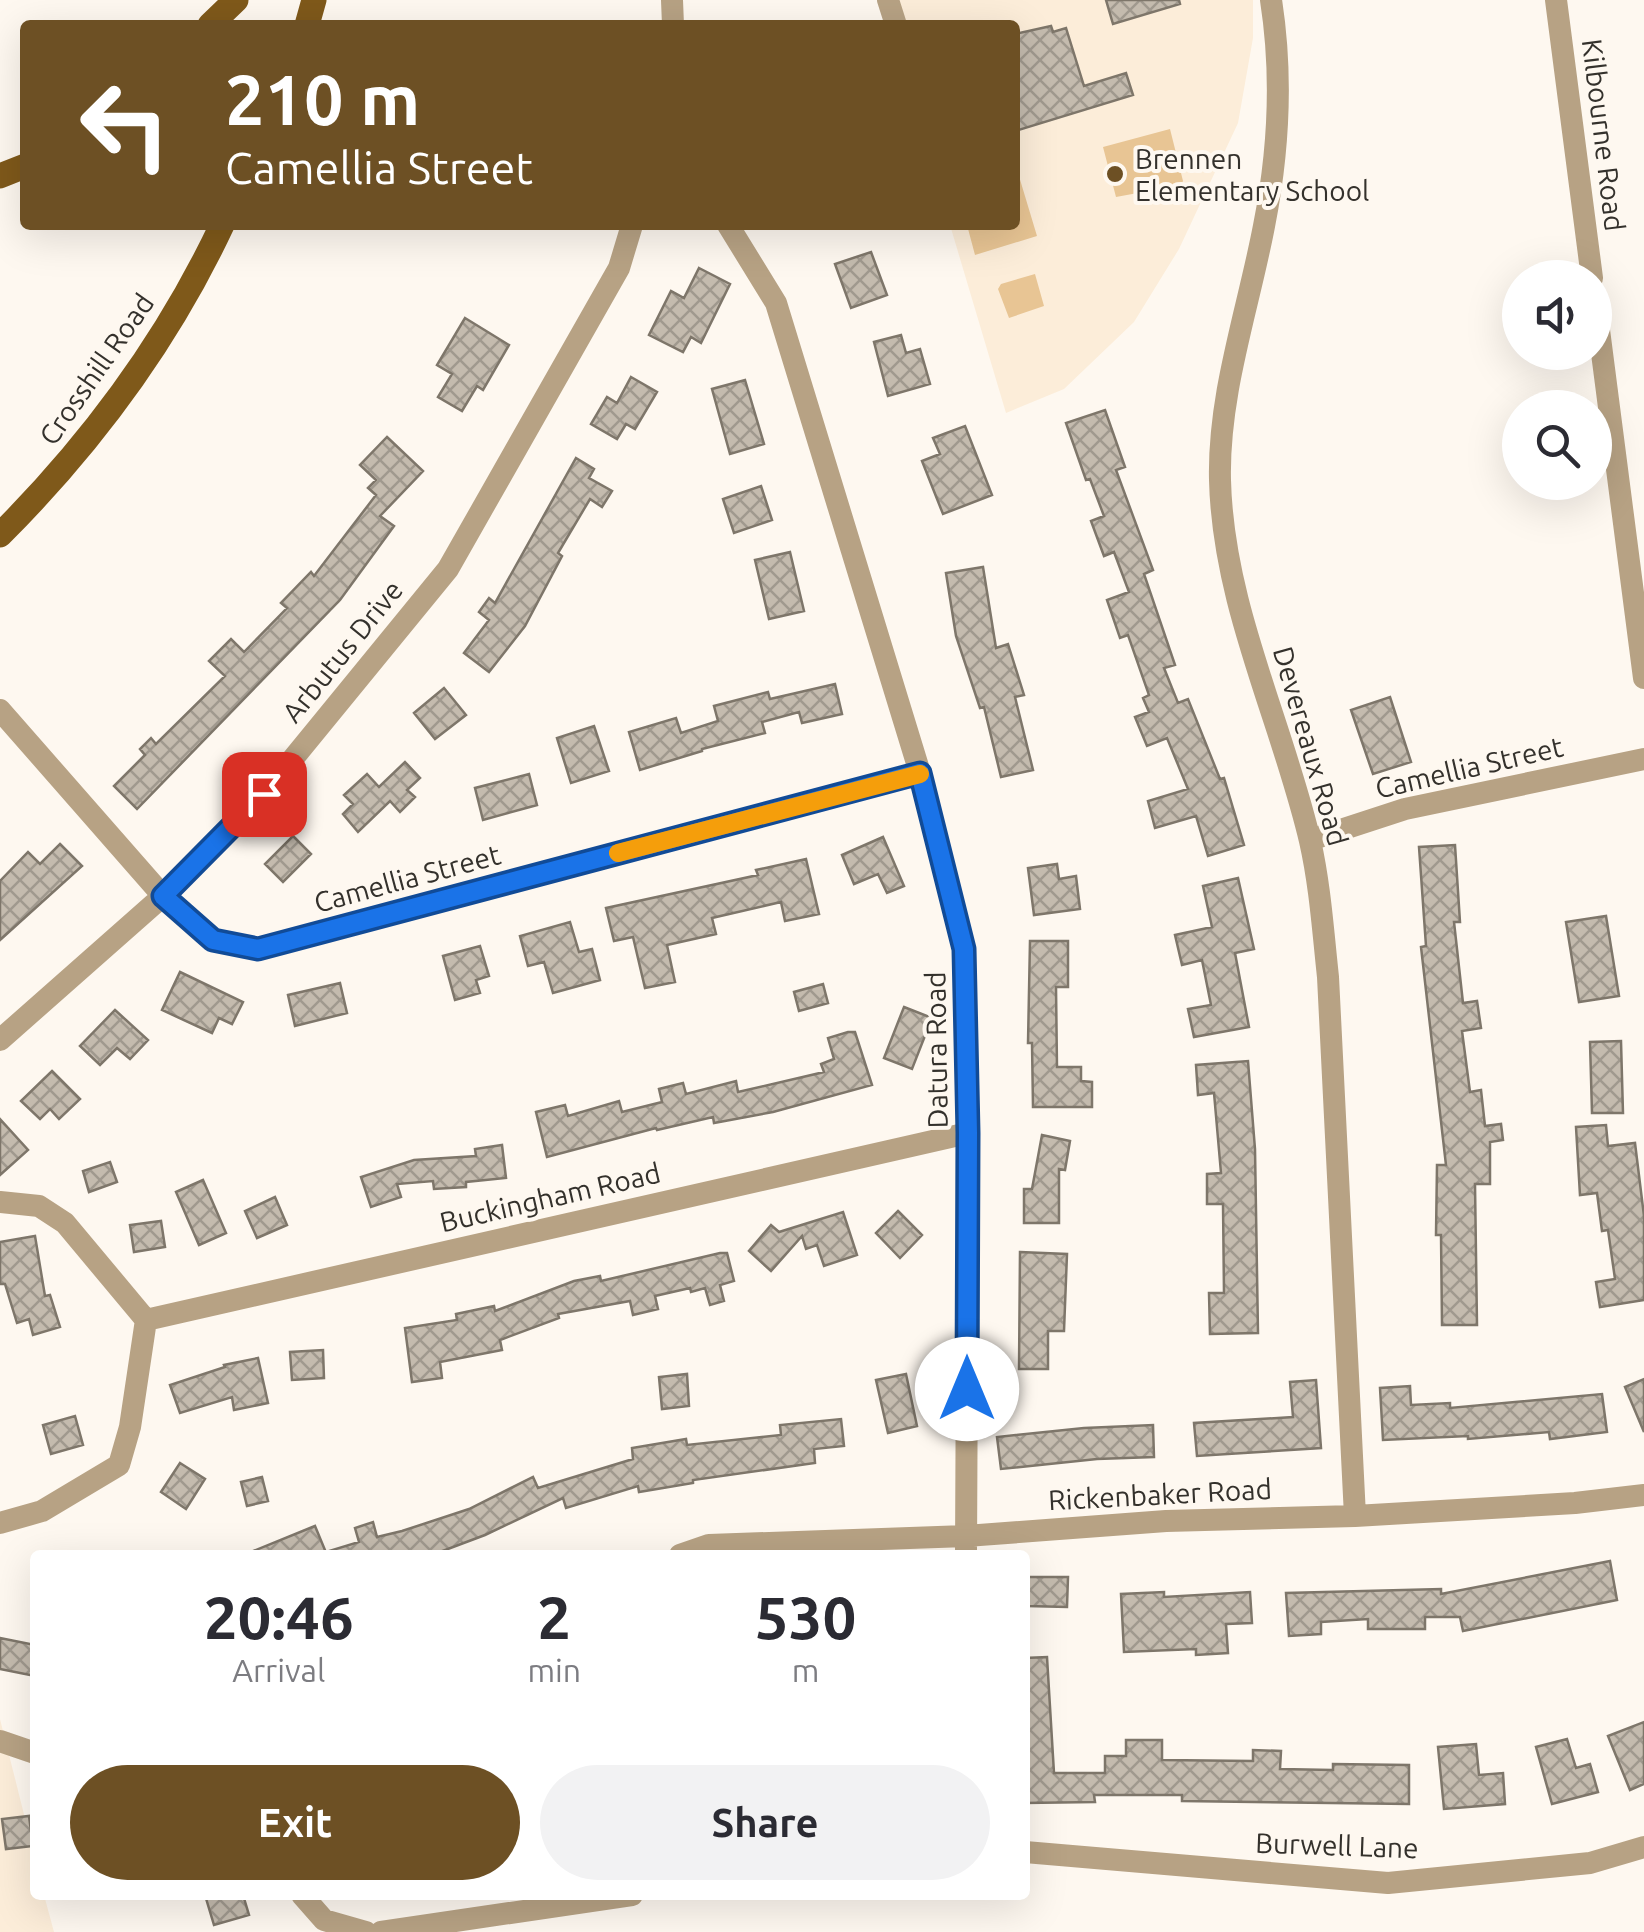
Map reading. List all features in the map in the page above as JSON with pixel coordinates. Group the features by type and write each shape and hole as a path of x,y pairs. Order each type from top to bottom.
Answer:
{"main road":[{"path":"215,20 236,0"},
{"name":"Crosshill Road","path":"0,534 34,501 98,426 162,332 219,230"}],"street":[{"name":"Devereaux Road","path":"1271,0 1280,90 1278,142 1222,426 1221,505 1242,613 1310,840 1328,977 1355,1516"},
{"name":"Kilbourne Road","path":"1556,0 1590,260"},
{"name":"Arbutus Drive","path":"0,1040 163,896 264,794 448,569 619,268 630,230"},
{"name":"Datura Road","path":"731,230 776,303 920,773 964,949 968,1133 966,1545"},
{"path":"1604,370 1644,678"},
{"name":"Camellia Street","path":"0,710 163,896 213,940 258,949 920,773"},
{"name":"Camellia Street","path":"1310,840 1406,809 1644,759"},
{"name":"Buckingham Road","path":"146,1320 968,1133"},
{"path":"0,1202 39,1206 65,1223 146,1320 130,1427 119,1465 42,1512 0,1523"},
{"name":"Rickenbaker Road","path":"694,1550 708,1545 966,1545 1166,1521 1355,1516 1644,1496"},
{"path":"0,1742 30,1751"},
{"name":"Burwell Lane","path":"1030,1852 1388,1883 1590,1863 1644,1847"},
{"path":"306,1900 324,1920 366,1932"},
{"path":"381,1932 598,1900"}],"shaded area":[{"name":"Brennen Elementary School","path":"883,0 1253,0 1253,38 1238,123 1179,249 1134,322 1064,389 1006,413 951,230 1020,230 1020,20 889,20"},
{"path":"1170,129 1181,185 1116,197 1103,147"},
{"path":"1020,180 1037,236 975,255 968,230 1020,230"},
{"path":"1035,274 1044,306 1009,318 998,289 1001,284"},
{"path":"0,1719 30,1838 30,1900 45,1900 54,1932 0,1932"}],"building":[{"path":"1106,0 1179,0 1180,4 1113,24"},
{"path":"1051,26 1053,32 1066,28 1084,86 1126,73 1133,95 1020,129 1020,33"},
{"path":"871,252 887,295 851,308 835,264"},
{"path":"699,268 730,284 701,343 691,337 683,352 649,335 671,291 684,298"},
{"path":"465,318 509,345 483,390 477,386 462,411 438,397 452,374 437,365"},
{"path":"901,335 906,353 920,349 930,384 888,396 874,342"},
{"path":"631,377 657,392 635,429 626,424 617,439 591,424 607,397 617,403"},
{"path":"745,380 764,444 730,454 712,389"},
{"path":"1105,410 1125,467 1116,470 1153,570 1144,574 1175,665 1164,668 1178,703 1188,699 1220,779 1224,778 1244,845 1208,856 1196,816 1155,828 1148,801 1188,789 1167,738 1147,746 1135,717 1149,712 1143,698 1149,695 1128,635 1120,638 1107,600 1129,592 1114,552 1104,556 1091,521 1104,516 1090,479 1086,480 1066,423"},
{"path":"965,426 992,495 943,514 922,461 940,454 933,438"},
{"path":"387,437 423,471 380,516 394,526 340,600 137,809 114,786 145,755 140,749 151,738 156,744 225,676 209,661 231,639 244,652 287,608 281,603 311,572 314,576 376,495 368,488 376,480 360,465"},
{"path":"576,458 594,469 589,478 612,491 602,507 590,499 558,553 562,556 525,626 489,672 464,653 489,620 479,612 489,598 495,603"},
{"path":"761,486 772,520 734,533 723,499"},
{"path":"790,552 804,611 769,619 755,560"},
{"path":"983,567 996,648 1008,644 1024,695 1015,697 1033,770 1001,777 984,707 980,708 956,636 946,573"},
{"path":"835,684 842,714 802,723 799,712 762,722 765,733 640,770 629,732 676,718 681,733 718,721 714,706 768,692 770,699"},
{"path":"444,688 466,715 435,739 414,713"},
{"path":"1390,697 1411,762 1373,774 1351,710"},
{"path":"594,726 609,771 571,783 557,738"},
{"path":"405,762 420,778 407,790 415,797 400,812 390,801 358,832 343,814 353,804 344,795 367,774 379,787"},
{"path":"529,774 537,805 483,820 475,788"},
{"path":"293,836 311,854 283,882 265,864"},
{"path":"883,837 904,886 887,893 878,874 854,884 842,855"},
{"path":"60,844 82,866 0,940 0,881 28,852 40,864"},
{"path":"1455,845 1460,922 1454,922 1463,1003 1477,1001 1481,1028 1462,1031 1470,1092 1481,1090 1485,1126 1501,1124 1503,1140 1490,1142 1490,1184 1475,1184 1477,1325 1442,1325 1441,1235 1436,1235 1437,1165 1446,1165 1421,947 1426,946 1419,847"},
{"path":"806,859 819,914 785,921 781,902 712,918 716,934 667,945 675,982 645,988 633,937 614,941 606,908 758,875 756,870"},
{"path":"1057,864 1059,879 1076,876 1080,909 1034,915 1028,868"},
{"path":"1238,878 1254,949 1235,953 1249,1027 1194,1037 1188,1009 1211,1005 1202,960 1182,965 1175,935 1212,927 1203,886"},
{"path":"1606,916 1619,996 1579,1002 1566,922"},
{"path":"570,922 579,952 592,949 600,980 553,993 544,962 528,966 520,936"},
{"path":"1030,941 1068,941 1068,987 1056,987 1057,1067 1081,1067 1081,1081 1092,1082 1092,1107 1033,1107 1032,1043 1028,1043"},
{"path":"480,946 489,976 476,980 480,993 455,1000 443,956"},
{"path":"180,972 243,1002 232,1024 219,1018 212,1033 162,1010"},
{"path":"340,983 347,1013 295,1026 288,995"},
{"path":"823,984 828,1003 799,1011 794,992"},
{"path":"904,1007 932,1018 912,1069 884,1058"},
{"path":"115,1010 148,1040 130,1059 117,1048 100,1065 80,1046"},
{"path":"855,1032 872,1085 773,1112 714,1123 713,1117 656,1128 547,1157 536,1112 565,1105 568,1116 619,1101 622,1112 662,1102 659,1089 683,1083 686,1094 736,1081 738,1092 824,1072 821,1064 834,1059 828,1038"},
{"path":"1621,1041 1623,1113 1592,1113 1590,1042"},
{"path":"1248,1061 1255,1149 1258,1333 1210,1334 1209,1293 1224,1293 1223,1204 1207,1204 1207,1174 1221,1173 1214,1093 1198,1095 1196,1065"},
{"path":"52,1071 80,1099 59,1119 50,1109 40,1119 21,1101"},
{"path":"0,1119 28,1150 0,1175"},
{"path":"1606,1125 1608,1146 1635,1143 1644,1216 1644,1300 1600,1307 1596,1282 1615,1279 1608,1230 1602,1231 1597,1193 1580,1195 1576,1127"},
{"path":"1042,1135 1070,1141 1065,1170 1059,1169 1059,1223 1024,1223 1024,1189 1032,1189"},
{"path":"502,1145 506,1178 434,1189 433,1181 397,1184 401,1197 371,1207 361,1177 414,1160 476,1156 475,1149"},
{"path":"110,1162 117,1182 89,1192 83,1171"},
{"path":"203,1180 226,1233 199,1245 176,1192"},
{"path":"275,1197 287,1225 257,1238 245,1211"},
{"path":"898,1211 922,1235 900,1258 876,1233"},
{"path":"843,1212 857,1255 824,1266 817,1245 806,1249 802,1236 771,1271 749,1251 771,1225 779,1232"},
{"path":"161,1221 165,1247 134,1252 130,1225"},
{"path":"35,1236 45,1296 50,1295 60,1327 33,1335 29,1319 17,1323 5,1284 0,1284 0,1242"},
{"path":"1020,1252 1067,1254 1064,1331 1048,1331 1048,1369 1019,1369"},
{"path":"727,1253 734,1281 720,1285 724,1301 710,1305 705,1288 691,1292 690,1288 655,1296 658,1309 633,1315 630,1301 558,1314 559,1318 500,1340 502,1350 440,1362 442,1378 412,1382 405,1328 457,1320 456,1314 494,1306 495,1311 574,1281 600,1276 601,1281"},
{"path":"323,1350 324,1378 292,1380 290,1352"},
{"path":"258,1358 268,1403 234,1410 232,1397 180,1413 170,1385 224,1365"},
{"path":"687,1374 689,1406 662,1409 659,1377"},
{"path":"906,1374 917,1426 888,1433 876,1380"},
{"path":"1644,1379 1644,1432 1625,1387"},
{"path":"1316,1380 1321,1448 1197,1456 1194,1423 1293,1417 1290,1382"},
{"path":"1410,1386 1411,1405 1450,1403 1450,1408 1602,1394 1607,1432 1550,1439 1549,1432 1468,1439 1383,1440 1380,1388"},
{"path":"75,1416 83,1445 51,1454 43,1425"},
{"path":"841,1419 844,1446 814,1449 815,1463 693,1480 639,1492 638,1486 566,1508 563,1498 445,1550 332,1550 359,1542 355,1528 373,1522 377,1537 402,1531 469,1509 533,1477 538,1488 633,1459 632,1448 686,1439 687,1445 781,1435 780,1425"},
{"path":"1153,1425 1154,1457 1001,1469 997,1437"},
{"path":"180,1463 205,1479 186,1509 161,1492"},
{"path":"262,1477 268,1501 247,1506 241,1482"},
{"path":"315,1526 325,1550 256,1550"},
{"path":"1610,1561 1617,1600 1463,1631 1460,1617 1425,1617 1425,1629 1368,1629 1368,1619 1321,1622 1321,1634 1289,1636 1286,1593 1441,1589 1441,1594"},
{"path":"1030,1577 1068,1577 1067,1607 1030,1606"},
{"path":"1164,1592 1164,1597 1250,1592 1252,1623 1226,1624 1228,1653 1196,1655 1196,1649 1124,1652 1121,1594"},
{"path":"0,1638 30,1644 30,1675 0,1669"},
{"path":"1047,1657 1054,1773 1105,1773 1105,1756 1126,1756 1126,1740 1162,1740 1162,1760 1253,1761 1253,1750 1281,1751 1280,1769 1333,1770 1333,1764 1409,1765 1409,1804 1182,1801 1182,1795 1094,1795 1095,1802 1030,1803 1030,1658"},
{"path":"1644,1722 1644,1784 1630,1790 1608,1736"},
{"path":"1567,1739 1576,1768 1590,1764 1598,1792 1552,1804 1536,1747"},
{"path":"1476,1744 1479,1775 1503,1773 1505,1804 1444,1809 1438,1747"},
{"path":"29,1816 30,1846 6,1849 2,1819"},
{"path":"206,1900 244,1900 249,1915 214,1925"}],"slow traffic":[{"path":"618,853 920,774"}],"place":[{"name":"Brennen Elementary School","path":"1115,174"}],"route":[{"path":"264,794 163,896 213,940 258,949 920,773 964,949 967,1389"}]}
